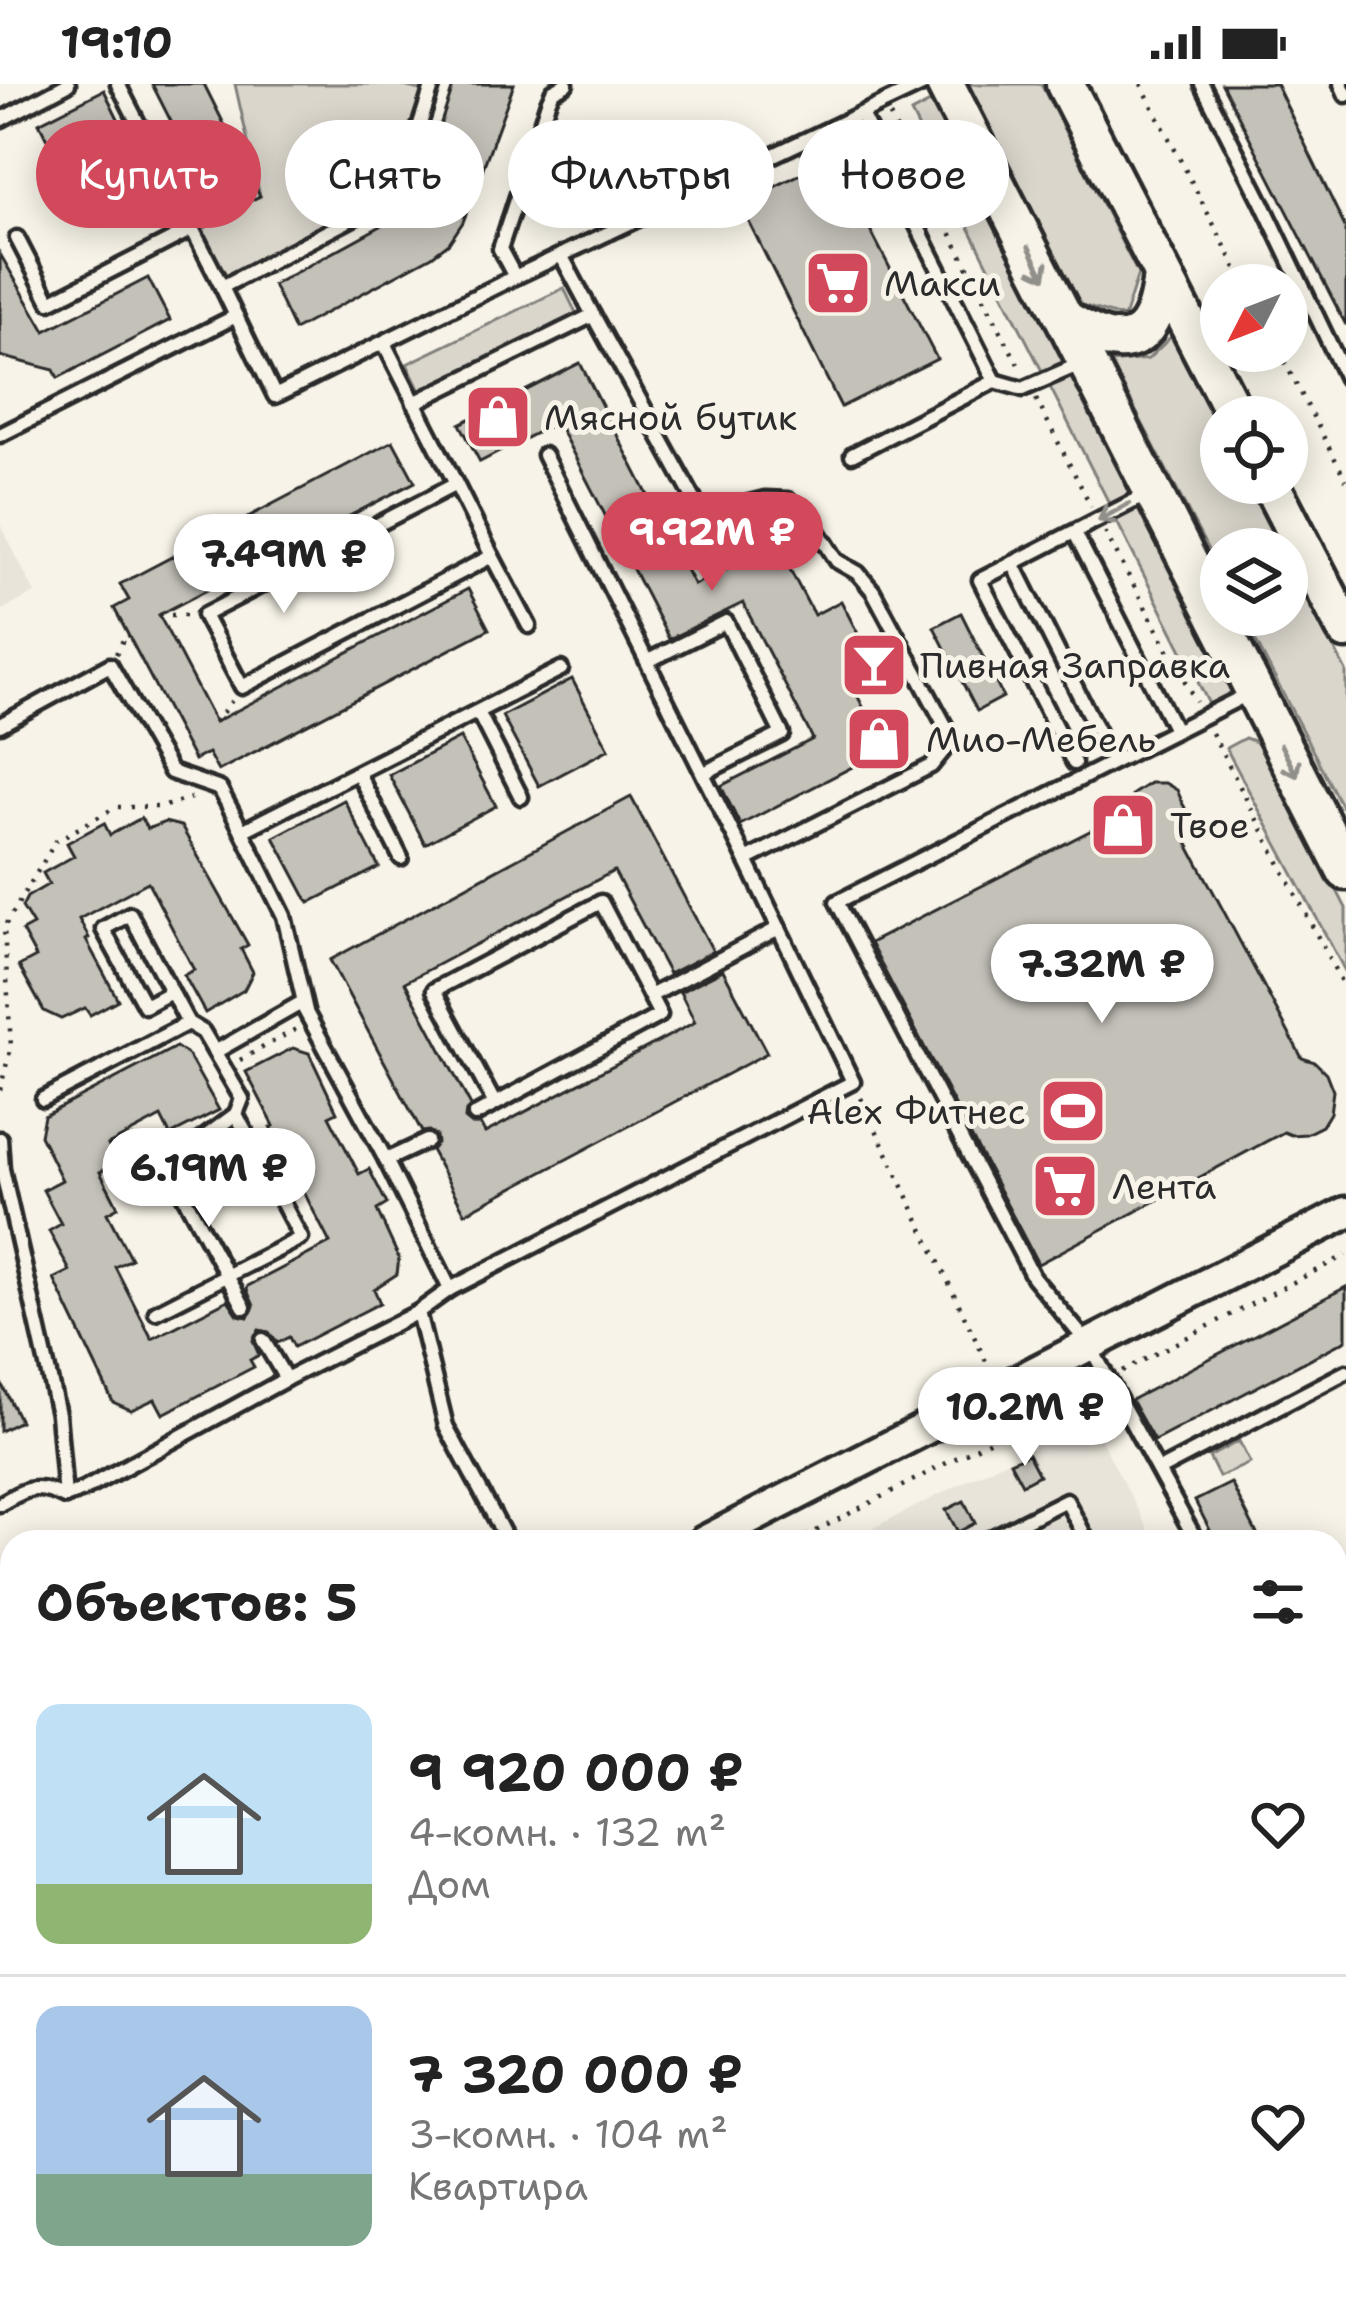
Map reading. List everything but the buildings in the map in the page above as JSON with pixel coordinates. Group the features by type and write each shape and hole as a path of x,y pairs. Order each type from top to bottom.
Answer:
{"main road":[{"path":"945,84 1346,871"},
{"path":"1065,84 1225,396"},
{"path":"1065,320 1093,336 1123,340 1143,332 1159,308 1162,274"},
{"path":"1281,504 1346,630"}],"street":[{"path":"728,1530 1346,1213"}],"lane":[{"path":"0,120 68,84"},
{"path":"118,84 275,396 924,84"},
{"path":"221,287 397,195 433,84"},
{"path":"515,277 500,249 548,102 553,91 566,84"},
{"path":"1202,84 1346,378"},
{"path":"1341,84 1346,95"},
{"path":"861,113 995,381"},
{"path":"17,238 50,302 192,229"},
{"path":"561,255 696,503 710,513 765,499 788,500 816,528 837,561 858,573 873,591 947,729 944,750 931,766 746,860"},
{"path":"414,403 592,315"},
{"path":"0,435 236,316"},
{"path":"384,343 529,626"},
{"path":"852,455 995,381 1023,389 1087,361"},
{"path":"0,1504 44,1487 64,1496 83,1490 418,1312 451,1289 853,1082 544,455"},
{"path":"456,484 204,615 242,687 492,556"},
{"path":"1074,763 980,580 1153,491"},
{"path":"1075,533 1175,730"},
{"path":"1013,563 1113,761"},
{"path":"648,661 726,622 782,734 704,773"},
{"path":"0,725 110,664 171,772 220,789 284,916 304,1019 386,1160 451,1289"},
{"path":"242,831 562,669"},
{"path":"1191,1530 1090,1346 1033,1277 837,902 1253,691"},
{"path":"478,712 521,797"},
{"path":"358,773 401,858"},
{"path":"476,1115 659,1016 601,902 434,991 495,1104"},
{"path":"171,992 145,1006 103,928 130,914 188,1023 203,1032 242,1099 236,1114 167,1165 244,1307"},
{"path":"650,996 778,928"},
{"path":"215,1052 301,1003 304,1019"},
{"path":"43,1099 188,1023"},
{"path":"156,1312 301,1238 236,1114"},
{"path":"0,1139 2,1169 58,1414 64,1496"},
{"path":"386,1160 427,1141"},
{"path":"418,1312 446,1426 502,1530"},
{"path":"263,1340 286,1379"},
{"path":"1160,1470 1346,1372"},
{"path":"1007,1530 1066,1500 1082,1530"}],"path":[{"path":"1141,84 1234,264"},
{"path":"884,103 1346,991"},
{"path":"1291,372 1346,480"},
{"path":"159,615 204,615"},
{"path":"215,722 242,687"},
{"path":"0,1090 11,1047 4,927 56,841 116,807 162,807 220,789"},
{"path":"224,1068 304,1019"},
{"path":"853,1082 1001,1391"},
{"path":"818,1530 1346,1255"}],"shaded area":[{"path":"235,84 397,84 423,91 413,120 285,120 285,228 319,228 224,278 201,232 206,228 261,228 261,120 243,120"},
{"path":"963,84 1041,84 1138,274 1124,318 1078,304 1009,172 1009,120 982,120"},
{"path":"945,95 958,120 915,120 911,113"},
{"path":"1009,222 1144,491 1112,509 969,228 1009,228"},
{"path":"564,288 577,315 420,391 407,364"},
{"path":"1172,336 1203,396 1200,504 1259,504 1272,528 1200,528 1200,535 1111,363 1148,359"},
{"path":"1148,498 1200,603 1200,636 1216,636 1244,692 1211,708 1114,516"},
{"path":"0,524 35,593 0,611"},
{"path":"1308,598 1346,671 1346,815 1253,636 1308,636"},
{"path":"1245,738 1262,744 1346,908 1346,973 1226,748"},
{"path":"1090,1419 1149,1530 869,1530"},
{"path":"1239,1441 1250,1463 1219,1477 1209,1457"}],"place":[{"name":"Макси","path":"838,283"},
{"name":"Мясной бутик","path":"498,417"},
{"name":"Пивная Заправка","path":"874,665"},
{"name":"Мио-Мебель","path":"879,739"},
{"name":"Твое","path":"1123,825"},
{"name":"Alex Фитнес","path":"1073,1111"},
{"name":"Лента","path":"1065,1186"}]}
